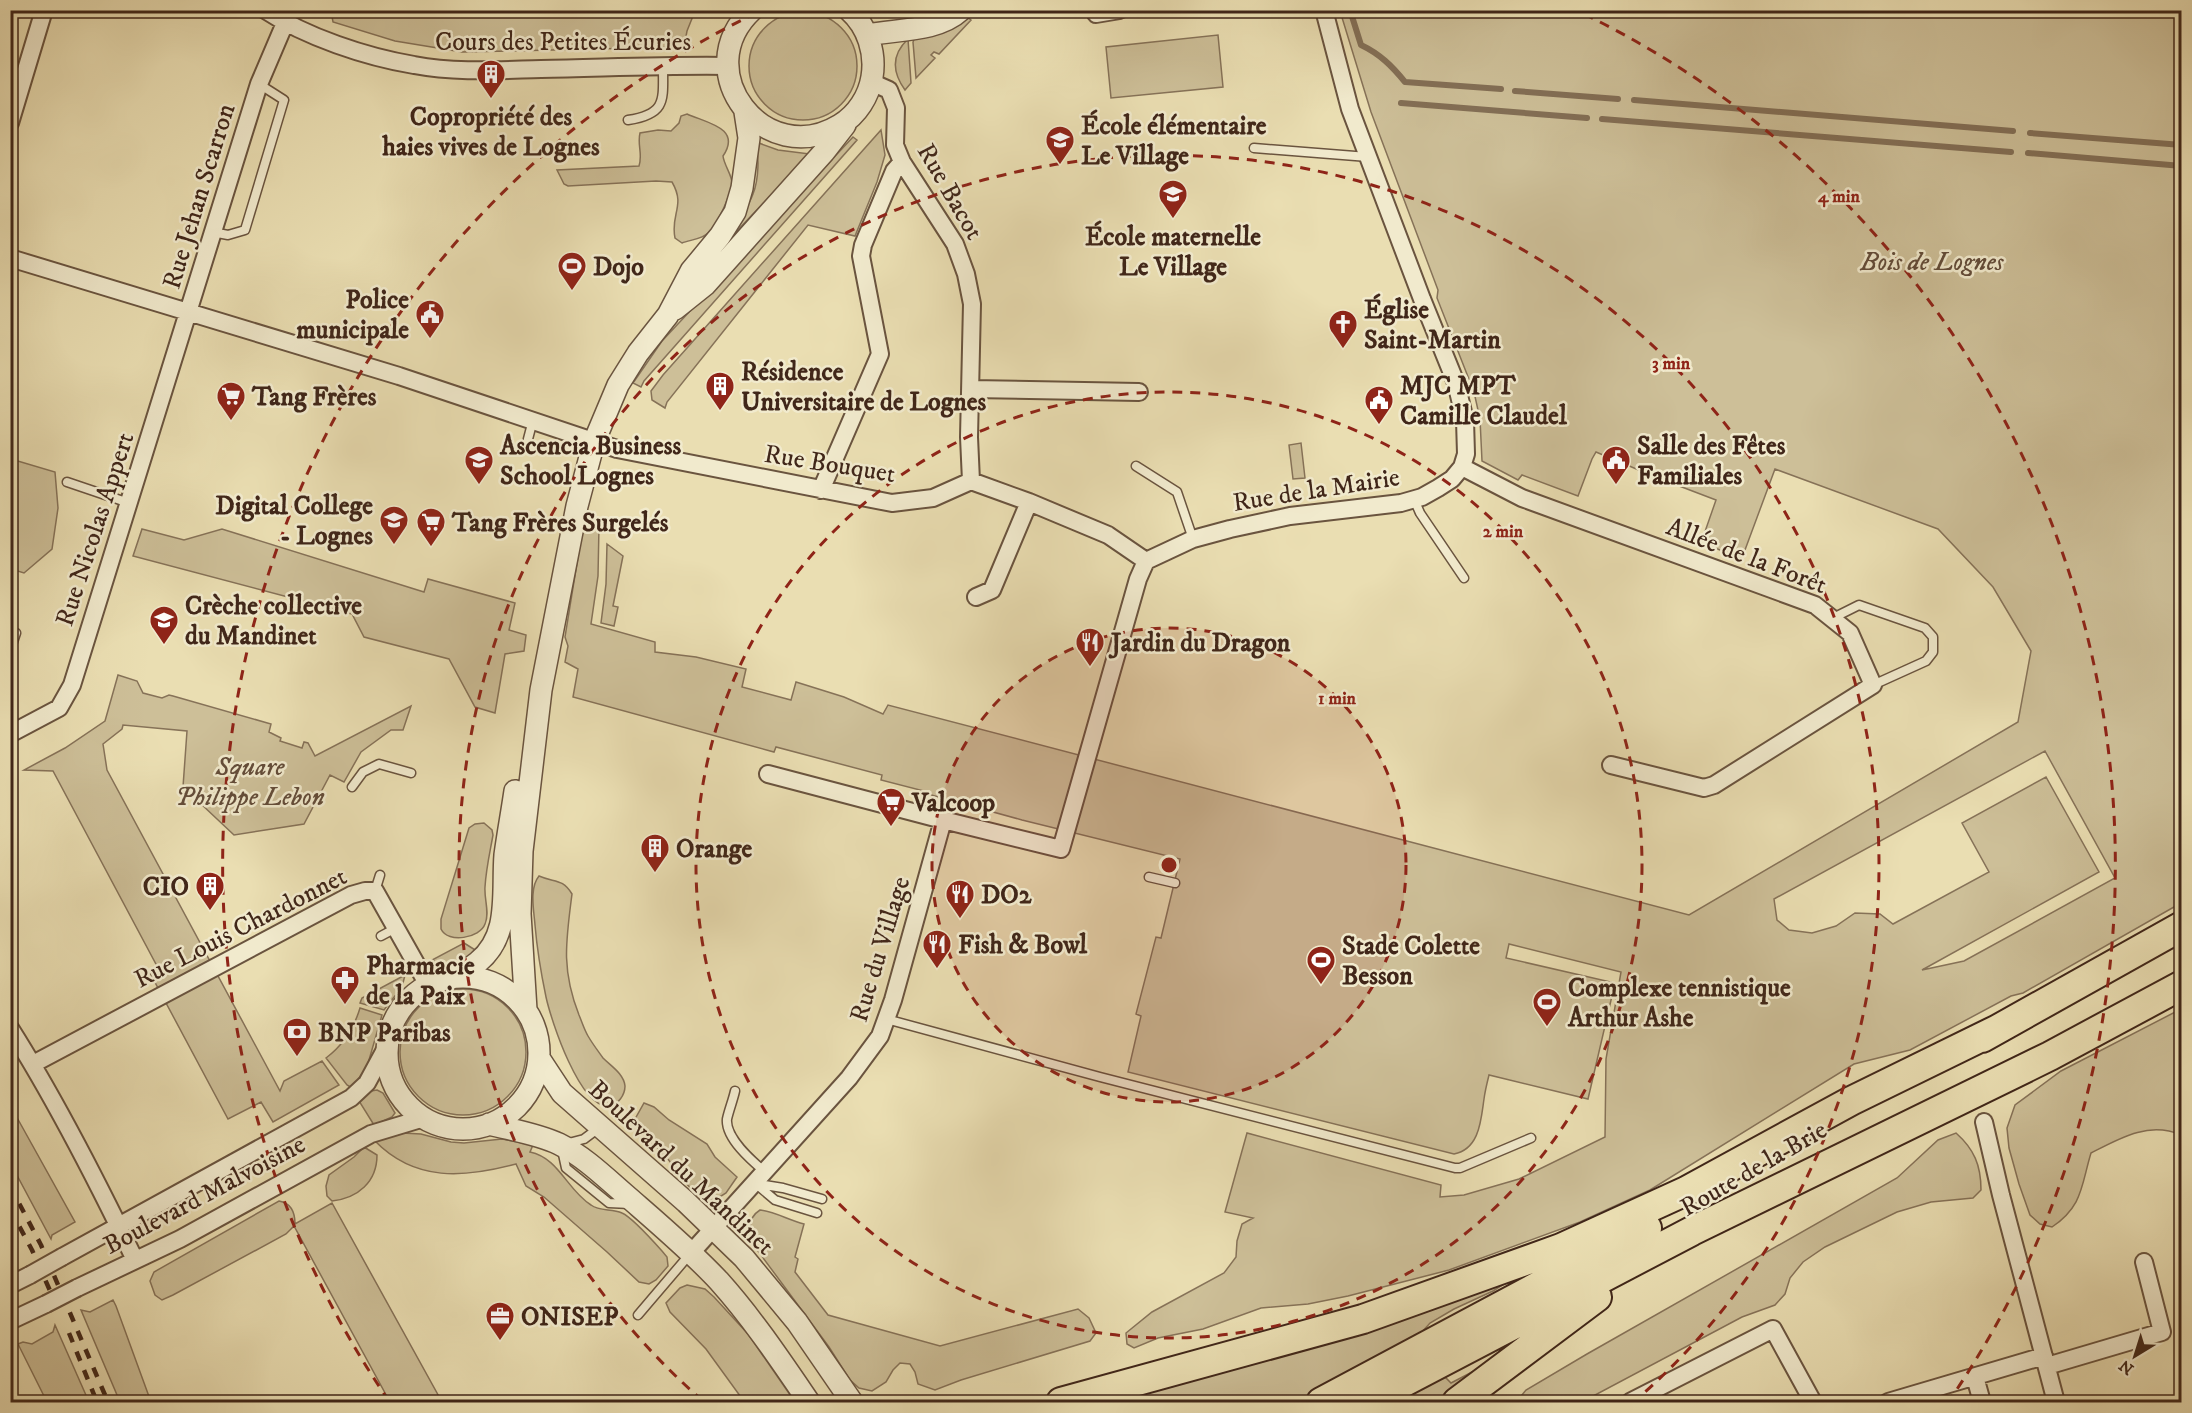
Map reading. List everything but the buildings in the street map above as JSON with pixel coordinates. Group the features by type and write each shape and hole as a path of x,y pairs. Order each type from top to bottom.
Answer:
{"highway":[{"name":"Route de la Brie","path":"1321,1402 1678,1211 2181,926"},
{"name":"Route de la Brie","path":"1366,1402 1692,1231 2050,1056 2181,985"},
{"path":"1061,1402 1363,1319 1561,1248 1686,1191 1851,1101 1998,1029"},
{"path":"1457,1402 1594,1299 1847,1157"}],"street":[{"path":"10,123 44,10"},
{"name":"Cours des Petites Écuries","path":"265,10 285,23 358,51 414,66 474,71 728,66"},
{"path":"752,10 738,27 732,39 728,66 733,91 746,112 755,121 773,131 807,137 833,129 855,113"},
{"path":"668,315 705,285 824,152 855,113 868,92 873,63 867,35 849,10"},
{"path":"867,35 936,25 948,21 961,10"},
{"path":"1096,14 1120,10"},
{"path":"1324,10 1350,109 1456,383 1465,420 1466,454 1462,467"},
{"name":"Rue Jehan Scarron","path":"10,258 189,311 259,84 285,23"},
{"name":"Rue Bacot","path":"871,82 889,90 896,108 895,145 902,162 955,244 966,274 972,304 969,437 971,481"},
{"path":"526,1010 520,914 522,850 541,690 577,507 585,439 638,353 668,315 692,271 720,236 735,212 742,188 749,138 746,112"},
{"path":"818,490 880,354 861,256 863,245 894,171 902,162"},
{"name":"Rue Bouquet","path":"189,311 533,420 617,449 892,503 933,498 971,481"},
{"name":"Rue Nicolas Appert","path":"10,734 59,708 66,698 189,311"},
{"path":"970,389 1139,392"},
{"name":"Rue de la Mairie","path":"1146,561 1192,539 1230,529 1290,516 1401,503 1414,499 1452,479 1462,467"},
{"name":"Allée de la Forêt","path":"1462,467 1522,498 1815,605 1850,633 1873,686"},
{"path":"768,774 1061,849 1138,579 1146,561 1108,535 971,481"},
{"path":"976,597 992,590 1029,502"},
{"path":"1611,765 1704,788 1714,785 1873,686"},
{"path":"455,977 482,979 495,984 518,1000 526,1010 536,1033 539,1058 531,1086 524,1099 502,1118 476,1128 449,1128 424,1118 407,1105 395,1087 387,1060 387,1046 396,1017 404,1004 428,985 455,977 477,963 488,953 499,934 503,920 505,855 524,721 541,690"},
{"name":"Rue du Village","path":"691,1253 863,1062 880,1036 943,820"},
{"name":"Rue Louis Chardonnet","path":"33,1064 351,895 365,891 378,883 396,928 409,939 428,985"},
{"path":"10,1028 33,1064 135,1260"},
{"name":"Boulevard Malvoisine","path":"10,1285 351,1098 367,1083 387,1046"},
{"name":"Boulevard du Mandinet","path":"539,1058 562,1093 714,1228 744,1258 797,1322 852,1402"},
{"name":"Boulevard Malvoisine","path":"10,1321 180,1239 371,1134 424,1118"},
{"path":"1984,1122 2001,1196 2056,1402"},
{"path":"489,1124 561,1145 598,1171 636,1204 691,1253 719,1282 763,1336 809,1402"},
{"path":"1888,1402 1976,1377 2162,1332 2144,1262"},
{"path":"1630,1402 1773,1329 1813,1402"},
{"path":"1976,1377 1982,1402"}],"lane":[{"path":"628,120 646,117 657,108 663,93 663,67"},
{"path":"212,231 228,235 245,230 284,100 259,84"},
{"path":"1254,148 1368,157"},
{"path":"528,439 533,420"},
{"path":"1136,466 1177,492 1192,539"},
{"path":"67,482 129,503"},
{"path":"1414,499 1420,513 1464,578"},
{"path":"1833,618 1859,605 1925,628 1933,637 1934,652 1926,661 1873,686"},
{"path":"10,651 16,633"},
{"path":"352,787 363,772 379,764 411,773"},
{"path":"1149,877 1174,883"},
{"path":"381,936 396,928"},
{"path":"886,1019 1100,1077 1455,1168 1460,1168 1531,1138"},
{"path":"735,1091 727,1121 728,1129 760,1178 775,1200 817,1213"},
{"path":"561,1145 584,1139 601,1126"},
{"path":"760,1178 783,1188 822,1199"},
{"path":"638,1315 691,1253"}],"green space":[{"path":"331,11 695,11 687,31 684,47 462,52 395,41 333,22"},
{"name":"Bois de Lognes","path":"1340,11 2181,11 2181,903 2023,993 2011,996 1910,1050 1854,1064 1650,1190 1580,1222 1449,1270 1348,1296 1308,1304 1261,1308 1203,1329 1158,1338 1134,1348 1127,1344 1126,1333 1152,1312 1224,1273 1236,1257 1237,1241 1242,1224 1253,1218 1225,1212 1247,1133 1441,1185 1440,1197 1464,1195 1519,1179 1605,1137 1606,1059 1621,972 1509,944 1506,958 1615,983 1588,1099 1489,1075 1478,1132 1469,1146 1454,1154 1128,1072 1141,1016 1136,1014 1156,937 1161,938 1180,859 924,793 924,791 881,780 882,775 776,747 774,752 573,697 578,669 565,662 568,646 565,637 584,520 588,514 598,521 599,526 598,576 591,624 655,642 655,652 696,657 746,669 742,687 791,700 796,682 844,697 883,714 888,705 1689,915 2018,722 2031,651 1993,587 1938,529 1775,469 1742,558 1701,543 1716,500 1596,452 1578,496 1522,475 1518,480 1482,461 1480,419 1474,392 1437,298 1438,290 1371,112","holes":["2045,751 2115,878 1964,961 1922,970 2099,872 2046,777 1962,823 1989,872 1893,924 1880,914 1855,913 1836,926 1812,933 1789,930 1777,920 1774,899"]},
{"path":"803,12 824,16 841,28 853,45 857,66 853,87 841,104 824,116 803,120 782,116 765,104 753,87 749,66 753,45 765,28 782,16"},
{"path":"967,17 971,20 939,54 934,52 931,55 935,58 916,78 913,42 915,37"},
{"path":"1218,35 1223,87 1111,98 1106,47"},
{"path":"908,39 911,83 905,90 898,77 895,64 902,45"},
{"path":"687,114 720,128 728,139 728,147 723,156 732,180 731,188 715,224 703,237 682,243 675,238 674,222 678,198 672,182 568,186 564,184 557,170 639,166 640,133 658,130 671,131 679,123 681,116"},
{"path":"881,130 885,155 877,182 855,236 808,225 667,402 665,408 652,400 651,391 663,375"},
{"path":"853,137 857,140 641,387 633,383 662,341"},
{"path":"756,142 778,150 810,154 734,234 755,188 758,168"},
{"path":"1301,443 1305,478 1293,479 1289,445"},
{"path":"11,459 55,472 58,508 52,549 24,573 11,569"},
{"path":"142,529 184,540 222,529 424,592 428,579 515,603 509,630 526,635 524,651 505,654 495,713 475,707 449,659 364,637 352,614 133,556"},
{"path":"607,544 623,556 613,606 618,607 614,626 601,623 606,584"},
{"name":"Square Philippe Lebon","path":"118,675 137,681 143,693 162,698 169,695 271,724 269,732 281,738 280,741 302,748 304,742 308,743 315,756 411,706 403,730 391,730 361,752 344,782 330,775 304,824 234,835 183,787 187,731 123,725 122,729 103,744 107,770 280,1091 284,1081 322,1061 339,1085 273,1122 261,1102 228,1119 150,973 158,968 53,771 24,770 65,748 105,721"},
{"path":"484,823 492,830 493,835 486,880 485,924 482,929 471,936 450,937 441,929 441,919 469,828 475,824"},
{"path":"539,876 565,885 572,894 566,955 573,999 588,1036 603,1058 617,1070 625,1086 618,1102 609,1106 598,1103 578,1079 560,1042 549,1008 539,961 533,907 534,887"},
{"path":"464,943 480,953 450,964 432,960"},
{"path":"405,975 402,987 384,1010 360,1003 362,998"},
{"path":"463,989 487,994 508,1007 521,1028 526,1052 521,1076 508,1097 487,1110 463,1115 439,1110 418,1097 405,1076 400,1052 405,1028 418,1007 439,994"},
{"path":"360,1008 382,1015 367,1067 352,1088 347,1085 326,1058 347,1036"},
{"path":"2181,1009 2181,1135 2158,1130 2135,1133 2091,1153 2079,1194 2070,1211 2052,1227 2040,1224 2030,1215 2009,1148 2007,1128 2015,1105 2061,1071"},
{"path":"377,1090 383,1093 395,1113 392,1117 374,1125 359,1101 371,1091"},
{"path":"644,1103 654,1107 669,1120 707,1144 715,1157 737,1177 726,1193 715,1200 706,1199 691,1189 638,1125 635,1119"},
{"path":"10,1105 75,1222 52,1235 51,1239 11,1164"},
{"path":"402,1133 421,1134 451,1142 502,1139 533,1145 530,1152 540,1155 556,1167 583,1199 598,1208 618,1212 631,1219 667,1257 668,1266 656,1280 649,1284 639,1282 544,1197 526,1186 516,1164 478,1172 441,1173 407,1164 390,1154 375,1141"},
{"path":"1956,1133 1968,1145 1978,1165 1981,1190 1973,1198 1931,1202 1897,1212 1825,1247 1803,1262 1790,1278 1785,1294 1775,1305 1742,1317 1582,1402 1516,1402 1526,1390 1587,1354 1897,1178 1938,1140"},
{"path":"364,1147 377,1155 370,1181 358,1192 332,1201 327,1196 326,1186 329,1175"},
{"path":"279,1201 292,1209 295,1224 332,1203 442,1402 390,1402 294,1226 286,1234 173,1295 162,1300 155,1295 150,1281 154,1272"},
{"path":"760,1210 804,1224 795,1257 798,1259 795,1272 828,1315 940,1346 1078,1309 1089,1318 1096,1333 1090,1341 935,1390 918,1384 910,1364 900,1363 886,1382 872,1391 859,1388 850,1380 829,1347 758,1251 751,1235 750,1224"},
{"path":"1526,1270 1493,1291 1430,1323 1414,1341 1301,1402 1098,1402"},
{"path":"687,1285 705,1289 714,1297 748,1334 795,1402 745,1402 743,1400 706,1349 670,1312 666,1303 680,1288"},
{"path":"113,1300 151,1402 120,1402 81,1310 90,1312"},
{"path":"55,1325 89,1402 47,1402 18,1344 23,1342 32,1344 53,1332"},
{"path":"1501,1357 1442,1402 1395,1402 1444,1376 1451,1383"}],"waterway":[{"path":"1350,10 1361,45 1385,61 1405,82 1501,89"},
{"path":"1515,91 1618,99"},
{"path":"1634,100 2013,131"},
{"path":"1401,103 1587,118"},
{"path":"1602,119 2011,152"},
{"path":"2030,133 2182,145"},
{"path":"2028,153 2182,166"}],"railway":[{"path":"10,1186 41,1245 108,1402"},
{"path":"10,1209 32,1250 59,1311"},
{"path":"69,1333 97,1402"}],"place":[{"name":"Copropriété des haies vives de Lognes","path":"491,100"},
{"name":"École élémentaire Le Village","path":"1060,166"},
{"name":"École maternelle Le Village","path":"1173,220"},
{"name":"Dojo","path":"572,292"},
{"name":"Police municipale","path":"430,340"},
{"name":"Église Saint-Martin","path":"1343,350"},
{"name":"Résidence Universitaire de Lognes","path":"720,412"},
{"name":"Tang Frères","path":"231,422"},
{"name":"MJC MPT Camille Claudel","path":"1379,426"},
{"name":"Ascencia Business School Lognes","path":"479,486"},
{"name":"Salle des Fêtes Familiales","path":"1616,486"},
{"name":"Digital College - Lognes","path":"394,546"},
{"name":"Tang Frères Surgelés","path":"431,548"},
{"name":"Crèche collective du Mandinet","path":"164,646"},
{"name":"Jardin du Dragon","path":"1090,668"},
{"name":"Valcoop","path":"891,828"},
{"name":"Orange","path":"655,874"},
{"name":"CIO","path":"210,912"},
{"name":"DO2","path":"960,920"},
{"name":"Fish & Bowl","path":"937,970"},
{"name":"Stade Colette Besson","path":"1321,986"},
{"name":"Pharmacie de la Paix","path":"345,1006"},
{"name":"Complexe tennistique Arthur Ashe","path":"1547,1028"},
{"name":"BNP Paribas","path":"297,1058"},
{"name":"ONISEP","path":"500,1342"}]}
